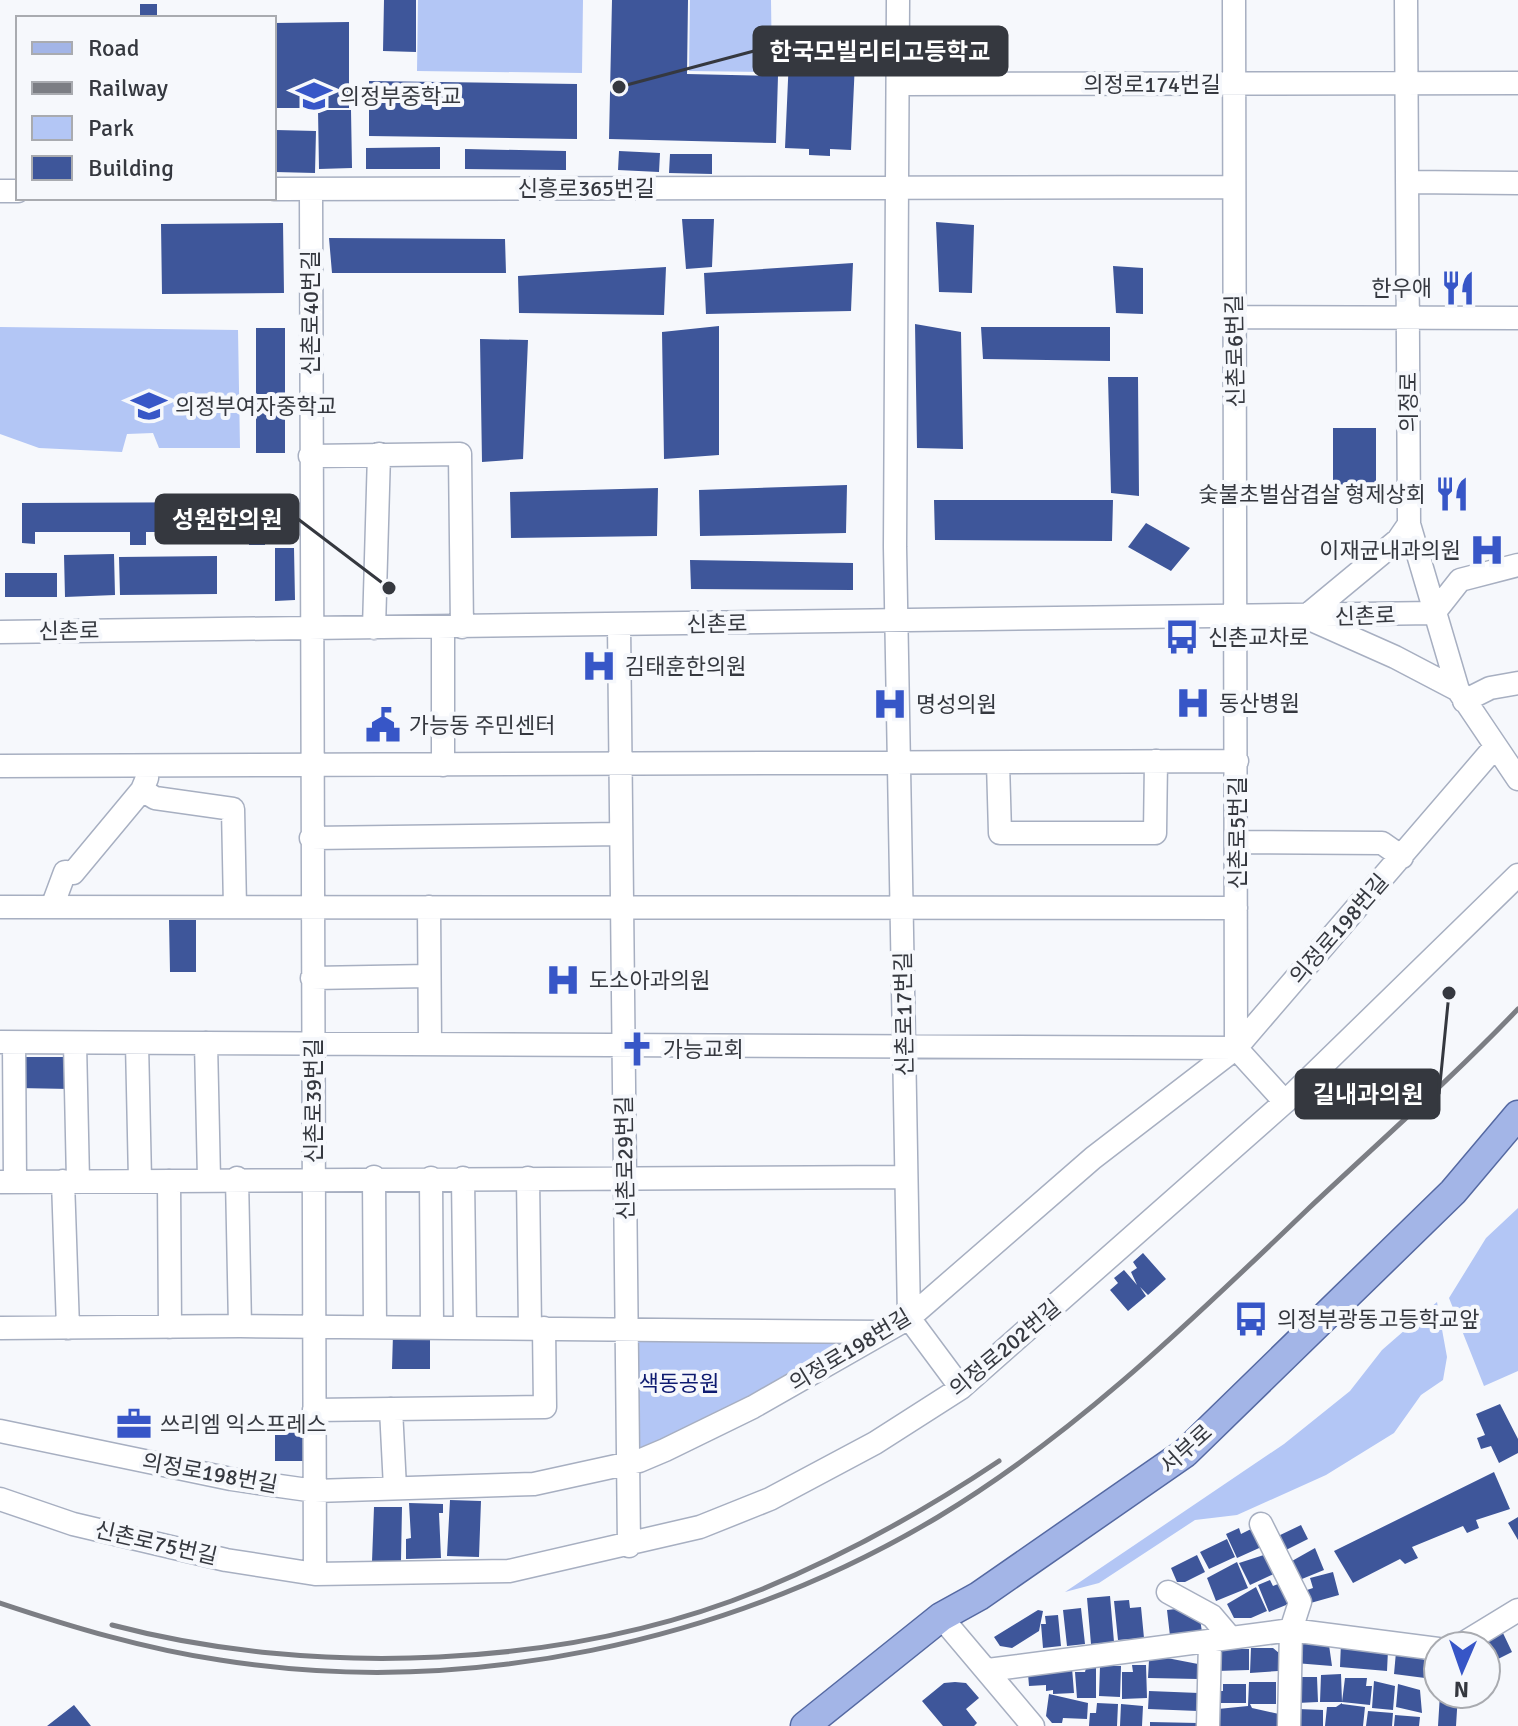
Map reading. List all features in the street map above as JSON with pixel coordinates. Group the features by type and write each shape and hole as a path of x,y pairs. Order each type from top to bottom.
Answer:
{"main road":[{"name":"서부로","path":"805,1726 941,1617 979,1596 1175,1462 1453,1192 1516,1120"}],"street":[{"name":"신촌로17번길","path":"898,0 894,487 909,1318"},
{"name":"신촌로6번길","path":"1234,0 1238,619"},
{"name":"의정로","path":"1406,0 1409,524 1461,696 1518,779"},
{"name":"의정로174번길","path":"898,84 1518,83"},
{"path":"1407,182 1518,183"},
{"name":"신흥로365번길","path":"276,189 1233,187"},
{"name":"신촌로40번길","path":"310,628 311,189"},
{"path":"1234,317 1518,318"},
{"path":"374,628 379,454"},
{"path":"310,456 460,454 443,765"},
{"path":"1409,524 1398,540 1305,617 1461,696 1518,683"},
{"path":"1434,613 1460,580 1518,565"},
{"name":"신촌로","path":"0,632 1238,619 1434,613"},
{"name":"신촌로5번길","path":"1236,1048 1238,619"},
{"name":"신촌로29번길","path":"619,625 629,1546"},
{"name":"신촌로39번길","path":"310,628 315,1574"},
{"name":"의정로198번길","path":"0,1431 231,1479 315,1491 534,1484 628,1464 665,1450 753,1407 909,1318 1093,1158 1236,1048 1494,748"},
{"path":"998,763 1000,833 1155,833 1156,761"},
{"path":"0,766 1237,761"},
{"path":"52,907 65,872 73,873 142,790 152,766"},
{"path":"142,790 155,798 233,809 235,907"},
{"path":"311,838 621,834"},
{"path":"1237,842 1382,843 1402,857"},
{"name":"의정로202번길","path":"315,1574 509,1571 629,1546 700,1527 770,1499 875,1443 961,1388 1285,1102 1518,875"},
{"path":"0,907 1236,908"},
{"path":"429,907 430,1044"},
{"path":"312,978 429,976"},
{"path":"906,1177 313,1177 8,1182 7,1042 1236,1048 1285,1102"},
{"path":"68,1328 75,1043"},
{"path":"137,1043 140,1180"},
{"path":"206,1043 209,1179"},
{"path":"374,1177 375,1327"},
{"path":"237,1178 240,1326"},
{"path":"431,1178 432,1327"},
{"path":"463,1178 465,1327"},
{"path":"314,1410 545,1407 528,1178"},
{"path":"169,1181 170,1327"},
{"path":"909,1318 961,1388"},
{"path":"0,1328 314,1326 882,1332"},
{"path":"391,1409 395,1488"},
{"name":"신촌로75번길","path":"0,1499 73,1524 226,1560 315,1574"},
{"path":"1261,1524 1300,1602 1291,1630 1289,1726"},
{"path":"1168,1592 1212,1616 1220,1639 1208,1726"},
{"path":"1485,1630 1518,1610"},
{"path":"941,1617 1033,1726"},
{"path":"988,1670 1291,1630 1422,1647"}],"green space":[{"path":"418,0 583,0 582,73 417,71"},
{"path":"690,0 771,0 772,72 689,71"},
{"path":"0,327 238,330 240,448 159,448 153,433 127,434 122,452 39,448 0,434"},
{"path":"1518,1208 1518,1371 1484,1386 1449,1298 1486,1238"},
{"path":"1437,1302 1447,1357 1443,1380 1421,1395 1394,1433 1326,1475 1237,1515 1195,1520 1099,1583 1065,1592 1284,1444 1350,1391 1382,1350"},
{"name":"색동공원","path":"632,1334 861,1336 784,1382 630,1455"}],"building":[{"path":"384,0 416,0 416,52 383,51"},
{"path":"612,0 688,0 687,74 778,76 776,143 609,139"},
{"path":"140,4 157,4 157,16 140,16"},
{"path":"349,22 349,108 276,108 276,23"},
{"path":"820,27 843,28 842,39 856,40 851,150 830,149 830,156 809,155 809,149 785,148 790,35 819,37"},
{"path":"369,81 577,84 577,139 369,136"},
{"path":"318,110 351,110 352,168 319,169"},
{"path":"276,130 316,131 315,173 276,172"},
{"path":"440,147 440,169 366,169 366,148"},
{"path":"465,149 566,151 566,170 465,169"},
{"path":"619,151 660,153 659,172 618,170"},
{"path":"670,154 712,154 712,174 669,173"},
{"path":"682,219 714,219 712,267 686,269"},
{"path":"936,222 974,225 972,293 939,292"},
{"path":"283,223 284,293 162,294 161,224"},
{"path":"329,238 505,239 506,273 332,273"},
{"path":"853,263 851,311 706,314 704,273"},
{"path":"1113,266 1143,268 1143,314 1116,313"},
{"path":"666,267 664,315 519,313 518,276"},
{"path":"915,324 961,332 963,449 917,448"},
{"path":"719,326 719,455 664,459 662,332"},
{"path":"981,327 1110,327 1110,361 983,359"},
{"path":"256,328 285,328 285,453 256,453"},
{"path":"480,339 528,340 523,459 482,462"},
{"path":"1108,377 1138,377 1139,496 1111,493"},
{"path":"1333,428 1376,428 1376,485 1333,485"},
{"path":"847,485 846,533 700,536 699,490"},
{"path":"658,488 657,536 511,538 510,492"},
{"path":"258,500 281,500 281,527 265,527 265,545 249,545 249,538 239,538 239,532 146,532 146,545 130,545 130,532 35,532 35,544 22,543 22,503 253,502 253,518 258,518"},
{"path":"934,500 1113,500 1112,541 935,540"},
{"path":"1146,523 1190,548 1171,571 1128,547"},
{"path":"275,548 294,548 295,600 275,601"},
{"path":"114,554 115,595 65,597 64,555"},
{"path":"217,556 217,594 120,595 119,557"},
{"path":"690,560 853,563 853,590 691,589"},
{"path":"5,573 57,573 57,597 5,597"},
{"path":"169,920 196,920 196,972 170,972"},
{"path":"19,1057 70,1057 70,1089 18,1088"},
{"path":"1143,1253 1166,1279 1148,1295 1140,1287 1146,1296 1128,1311 1110,1290 1118,1283 1114,1278 1124,1270 1137,1285 1131,1272 1137,1268 1133,1262"},
{"path":"393,1334 430,1335 430,1369 392,1369"},
{"path":"1500,1404 1518,1439 1518,1453 1499,1463 1491,1446 1481,1449 1477,1438 1485,1435 1476,1414"},
{"path":"306,1420 307,1461 275,1461 275,1421"},
{"path":"1494,1472 1510,1509 1476,1520 1479,1528 1467,1533 1463,1526 1412,1547 1418,1558 1405,1564 1400,1559 1353,1583 1334,1551"},
{"path":"450,1500 481,1501 479,1557 447,1556"},
{"path":"409,1503 443,1504 443,1513 439,1513 441,1558 406,1559 406,1539 411,1538"},
{"path":"374,1507 402,1507 401,1561 372,1562"},
{"path":"1518,1517 1518,1540 1508,1523"},
{"path":"1301,1525 1308,1539 1284,1551 1276,1537"},
{"path":"1239,1528 1241,1534 1253,1528 1268,1544 1237,1558 1226,1534"},
{"path":"1227,1539 1235,1557 1209,1569 1200,1552"},
{"path":"1315,1548 1324,1570 1297,1581 1292,1561"},
{"path":"1270,1553 1278,1572 1250,1585 1239,1563"},
{"path":"1197,1555 1205,1572 1185,1582 1177,1582 1171,1568"},
{"path":"1237,1562 1248,1588 1216,1601 1207,1578"},
{"path":"1333,1572 1339,1595 1307,1604 1304,1591 1313,1588 1310,1578"},
{"path":"1270,1580 1273,1586 1283,1582 1291,1603 1269,1612 1258,1585"},
{"path":"1256,1587 1267,1611 1251,1618 1234,1618 1227,1604"},
{"path":"1110,1596 1114,1642 1091,1644 1087,1598"},
{"path":"1129,1600 1130,1608 1141,1607 1144,1638 1118,1640 1114,1601"},
{"path":"1081,1608 1085,1644 1067,1646 1063,1610"},
{"path":"1185,1608 1200,1619 1202,1632 1170,1636 1167,1610"},
{"path":"1038,1610 1043,1611 1039,1631 1012,1648 1000,1646 994,1637"},
{"path":"1058,1615 1061,1646 1043,1648 1041,1624 1046,1624 1045,1616"},
{"path":"1502,1631 1512,1652 1502,1657"},
{"path":"1341,1642 1388,1650 1387,1671 1340,1667"},
{"path":"1296,1643 1329,1645 1332,1666 1295,1663"},
{"path":"1251,1648 1273,1648 1279,1653 1278,1671 1250,1673"},
{"path":"1216,1649 1249,1649 1249,1670 1217,1671"},
{"path":"1396,1652 1422,1658 1422,1678 1394,1674"},
{"path":"1167,1658 1198,1664 1198,1679 1148,1678 1149,1660"},
{"path":"1132,1665 1146,1665 1147,1698 1122,1699 1122,1672 1133,1672"},
{"path":"1100,1666 1121,1666 1120,1697 1099,1696"},
{"path":"1072,1668 1074,1693 1053,1694 1053,1690 1046,1691 1046,1685 1029,1686 1028,1674"},
{"path":"1086,1668 1096,1668 1096,1698 1077,1698 1075,1672 1085,1672"},
{"path":"1341,1674 1342,1702 1320,1702 1321,1675"},
{"path":"1296,1677 1317,1677 1318,1702 1297,1703"},
{"path":"1345,1678 1367,1678 1366,1686 1372,1686 1370,1705 1342,1702"},
{"path":"1374,1681 1395,1686 1393,1710 1372,1708"},
{"path":"1249,1682 1276,1682 1276,1704 1250,1704 1252,1708 1279,1714 1279,1726 1213,1726 1218,1709 1248,1706"},
{"path":"944,1683 966,1683 979,1698 966,1709 977,1723 974,1726 943,1726 922,1701"},
{"path":"1223,1684 1246,1684 1246,1703 1217,1703 1217,1691 1223,1691"},
{"path":"1398,1684 1420,1690 1422,1713 1396,1707"},
{"path":"1149,1691 1199,1693 1198,1711 1148,1709"},
{"path":"1049,1694 1088,1703 1087,1719 1063,1718 1062,1723 1052,1723 1046,1716"},
{"path":"1097,1703 1118,1704 1117,1726 1089,1726 1090,1713 1096,1713"},
{"path":"1342,1703 1365,1707 1363,1726 1325,1726 1327,1707"},
{"path":"1121,1704 1143,1706 1142,1726 1120,1726"},
{"path":"74,1705 91,1726 47,1726"},
{"path":"1298,1709 1323,1710 1323,1726 1298,1726"},
{"path":"1439,1710 1457,1710 1456,1726 1438,1726"},
{"path":"1368,1711 1393,1713 1392,1726 1366,1726"},
{"path":"1395,1715 1420,1717 1419,1726 1394,1726"},
{"path":"1150,1722 1198,1723 1198,1726 1150,1726"}],"railway":[{"path":"0,1603 109,1636 220,1660 312,1670 405,1672 499,1665 591,1650 682,1628 771,1598 857,1561 938,1517 989,1484 1085,1412 1221,1292 1441,1086 1518,1009"},
{"path":"112,1625 190,1642 271,1653 354,1658 439,1657 523,1650 605,1636 685,1616 792,1576 883,1532 999,1461"}],"place":[{"name":"한국모빌리티고등학교","path":"619,87"},
{"name":"의정부중학교","path":"314,96"},
{"name":"한우애","path":"1458,288"},
{"name":"의정부여자중학교","path":"149,406"},
{"name":"숯불초벌삼겹살 형제상회","path":"1452,494"},
{"name":"이재균내과의원","path":"1487,550"},
{"name":"성원한의원","path":"389,588"},
{"name":"신촌교차로","path":"1182,637"},
{"name":"김태훈한의원","path":"599,666"},
{"name":"동산병원","path":"1193,703"},
{"name":"명성의원","path":"890,704"},
{"name":"가능동 주민센터","path":"383,725"},
{"name":"도소아과의원","path":"563,980"},
{"name":"길내과의원","path":"1449,993"},
{"name":"가능교회","path":"637,1049"},
{"name":"의정부광동고등학교앞","path":"1251,1319"},
{"name":"쓰리엠 익스프레스","path":"134,1424"}]}
